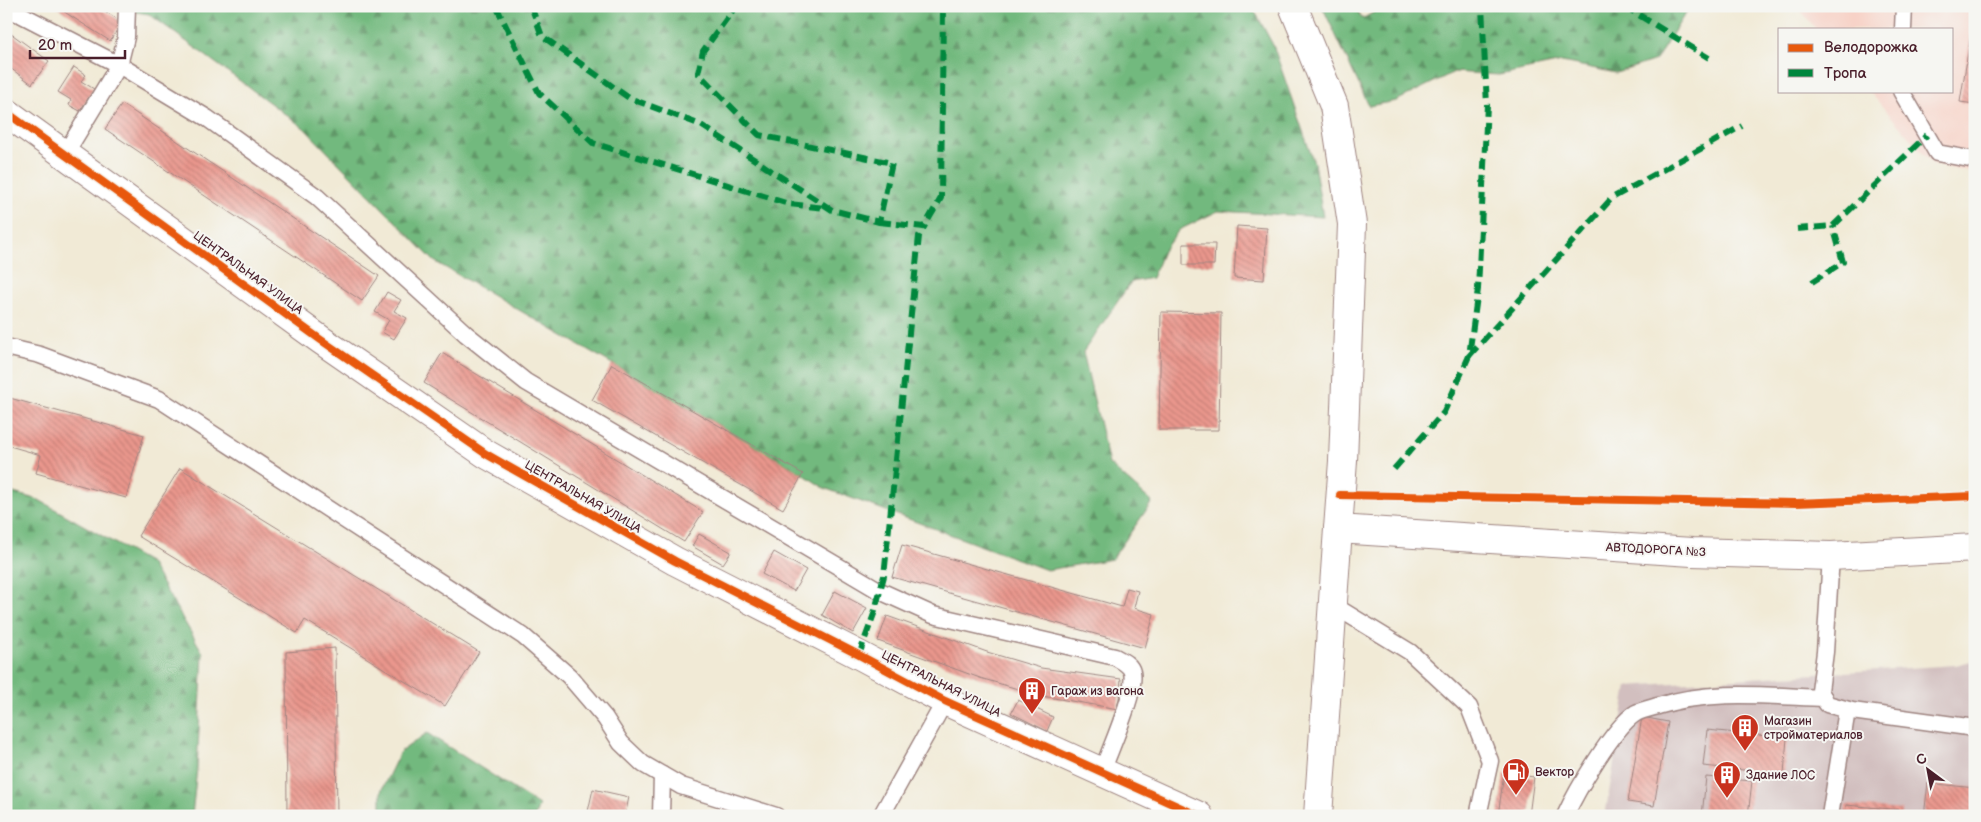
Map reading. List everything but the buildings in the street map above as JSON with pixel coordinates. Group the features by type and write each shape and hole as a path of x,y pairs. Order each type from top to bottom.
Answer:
{"street":[{"path":"1293,6 1334,106 1352,224 1343,461 1318,816"},
{"name":"ЦЕНТРАЛЬНАЯ УЛИЦА","path":"6,112 321,340 486,454 674,561 945,701 1200,816"},
{"name":"АВТОДОРОГА №3","path":"1338,529 1692,552 1831,556 1975,548"}],"lane":[{"path":"65,154 119,65 126,37 127,6"},
{"path":"1903,28 1904,6"},
{"path":"6,10 20,14 119,65 207,118 317,197 466,334 526,382 880,591 933,615 1115,657 1125,662 1132,671 1133,688 1102,772"},
{"path":"1902,92 1937,153 1975,160"},
{"path":"6,346 40,355 159,399 523,636 570,676 605,718 621,743 643,764 681,786 776,816"},
{"path":"1831,556 1825,652 1820,691 1827,704 1847,710 1975,728"},
{"path":"1333,605 1410,652 1469,707 1490,761 1478,816"},
{"path":"1565,816 1575,794 1604,750 1627,720 1636,713 1669,702 1720,694 1824,698"},
{"path":"881,816 945,701"},
{"path":"1830,816 1847,710"},
{"path":"661,816 662,775"}],"shaded area":[{"path":"1797,6 1975,6 1975,173 1933,165 1870,92 1954,92 1954,28 1815,28"},
{"path":"1975,660 1975,816 1605,816 1627,686 1956,665"}],"green space":[{"path":"98,6 1252,6 1273,45 1314,163 1323,217 1218,211 1179,230 1163,251 1152,278 1131,282 1083,352 1109,464 1152,502 1112,559 1047,570 824,488 803,474 434,261 304,128 149,14"},
{"path":"1322,6 1355,6 1362,19 1385,6 1690,6 1656,60 1616,73 1562,62 1499,75 1454,72 1396,101 1369,106"},
{"path":"6,491 39,500 150,563 203,653 197,768 192,816 6,816"},
{"path":"427,733 539,805 535,816 381,816 381,791 400,752"}],"marked path":[{"path":"496,6 539,93 593,143 789,204 826,208"},
{"path":"531,6 542,36 629,98 701,125 832,210 879,222 892,163 759,135 698,73 703,51 736,6"},
{"path":"879,222 924,227 941,198 943,6"},
{"path":"1394,469 1444,412 1469,356 1478,289 1487,105 1482,6"},
{"path":"1624,6 1709,58"},
{"path":"1469,356 1612,198 1742,126"},
{"path":"1797,229 1833,226 1927,135"},
{"path":"1812,282 1843,262 1833,226"},
{"path":"859,655 874,614 884,576 919,236 924,227"}],"cycle path":[{"path":"6,112 321,340 486,454 675,561 945,701 1199,816"},
{"path":"1340,495 1796,503 1975,496"}],"place":[{"name":"Гараж из вагона","path":"1032,715"},
{"name":"Магазин стройматериалов","path":"1745,752"},
{"name":"Вектор","path":"1516,796"},
{"name":"Здание ЛОС","path":"1727,799"}]}
